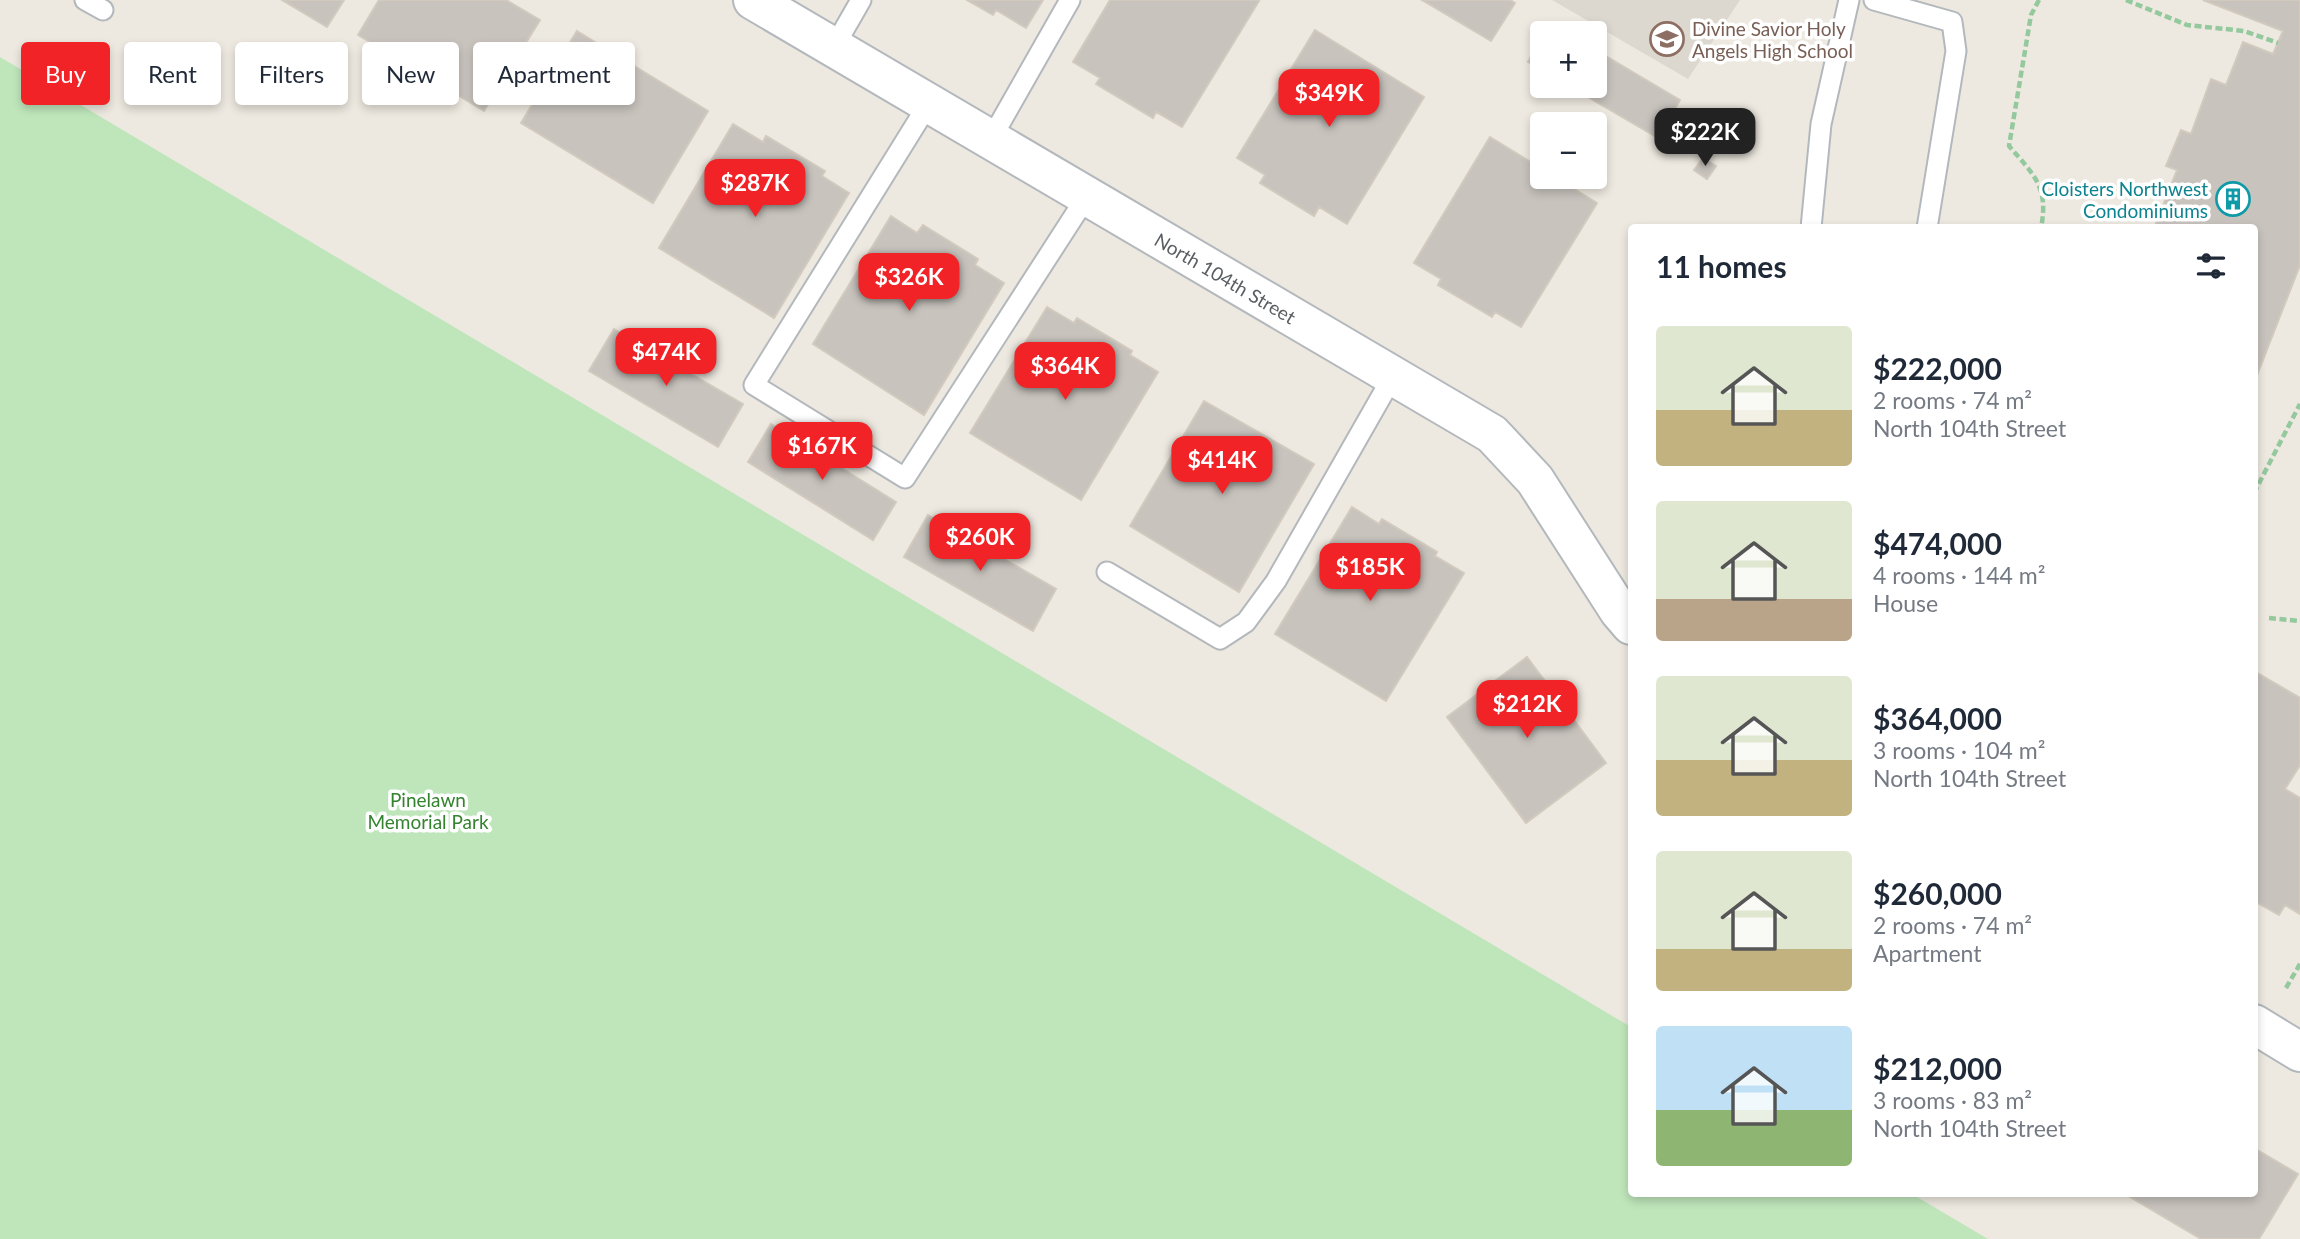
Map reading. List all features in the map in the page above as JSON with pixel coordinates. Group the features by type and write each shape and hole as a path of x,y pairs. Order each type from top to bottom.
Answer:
{"street":[{"name":"North 104th Street","path":"753,0 1492,434 1535,480 1628,622"},
{"path":"2258,1026 2300,1052"}],"lane":[{"path":"85,0 103,10"},
{"path":"834,47 861,0"},
{"path":"991,139 1070,0"},
{"path":"1811,224 1821,124 1849,0"},
{"path":"1874,0 1951,22 1956,51 1928,224"},
{"path":"929,103 754,385 905,478 1087,196"},
{"path":"1107,572 1220,639 1247,622 1276,581 1393,376"}],"path":[{"path":"2039,0 2031,15 2009,146 2043,190 2045,210 2042,224"},
{"path":"2126,0 2187,26 2244,31 2278,43"},
{"path":"2258,485 2300,404"},
{"path":"2269,618 2300,621"},
{"path":"2286,988 2300,964"}],"shaded area":[{"name":"Divine Savior Holy Angels High School","path":"1552,0 1740,0 1688,79 1607,32 1607,21 1588,21"}],"green space":[{"name":"Pinelawn Memorial Park","path":"0,57 21,69 21,105 81,105 1628,1025 1628,1197 1917,1197 1988,1239 0,1239"}],"building":[{"path":"282,0 344,0 327,27"},
{"path":"379,0 506,0 540,20 526,42 473,42 473,104 459,96 459,42 370,42 358,35"},
{"path":"967,0 1043,0 1026,28 996,10 993,15"},
{"path":"1110,0 1259,1 1182,127 1156,112 1153,118 1096,84 1100,78 1073,62"},
{"path":"1422,0 1510,0 1515,3 1491,41"},
{"name":"Cloisters Northwest Condominiums","path":"2203,0 2300,0 2300,265 2258,373 2258,224 2156,224 2177,170 2166,166 2181,130 2191,134 2211,79 2226,85 2243,42 2273,54 2283,31"},
{"path":"1315,30 1424,97 1347,224 1319,207 1314,216 1260,183 1265,175 1237,158"},
{"path":"577,31 595,42 570,42"},
{"path":"1607,57 1680,100 1658,138 1590,98 1607,98"},
{"path":"635,66 708,111 653,203 521,123 532,105 635,105"},
{"path":"474,105 488,105 484,111"},
{"path":"733,124 763,142 766,136 825,171 822,176 849,193 774,318 659,248"},
{"path":"1490,137 1530,162 1530,189 1574,189 1597,203 1521,327 1495,312 1492,317 1438,285 1441,279 1414,263"},
{"path":"1703,158 1716,166 1707,179 1694,170"},
{"path":"891,216 917,233 923,225 978,259 975,265 1004,283 924,415 813,344"},
{"path":"1047,307 1074,323 1077,318 1132,351 1130,355 1158,372 1081,500 970,433"},
{"path":"614,329 743,404 718,447 589,371"},
{"path":"1204,401 1314,464 1239,592 1130,526"},
{"path":"771,424 896,502 873,540 748,462"},
{"path":"1352,507 1379,524 1382,519 1437,552 1435,556 1464,573 1386,701 1275,634"},
{"path":"928,515 1056,589 1033,631 904,557"},
{"path":"1527,657 1606,763 1526,823 1447,717"},
{"path":"2258,673 2300,698 2300,765 2285,789 2300,798 2300,914 2285,905 2279,915 2258,903"},
{"path":"2258,1150 2298,1174 2259,1239 2201,1239 2130,1197 2258,1197"}],"place":[{"name":"Divine Savior Holy Angels High School","path":"1667,39"},
{"name":"Cloisters Northwest Condominiums","path":"2233,199"}]}
